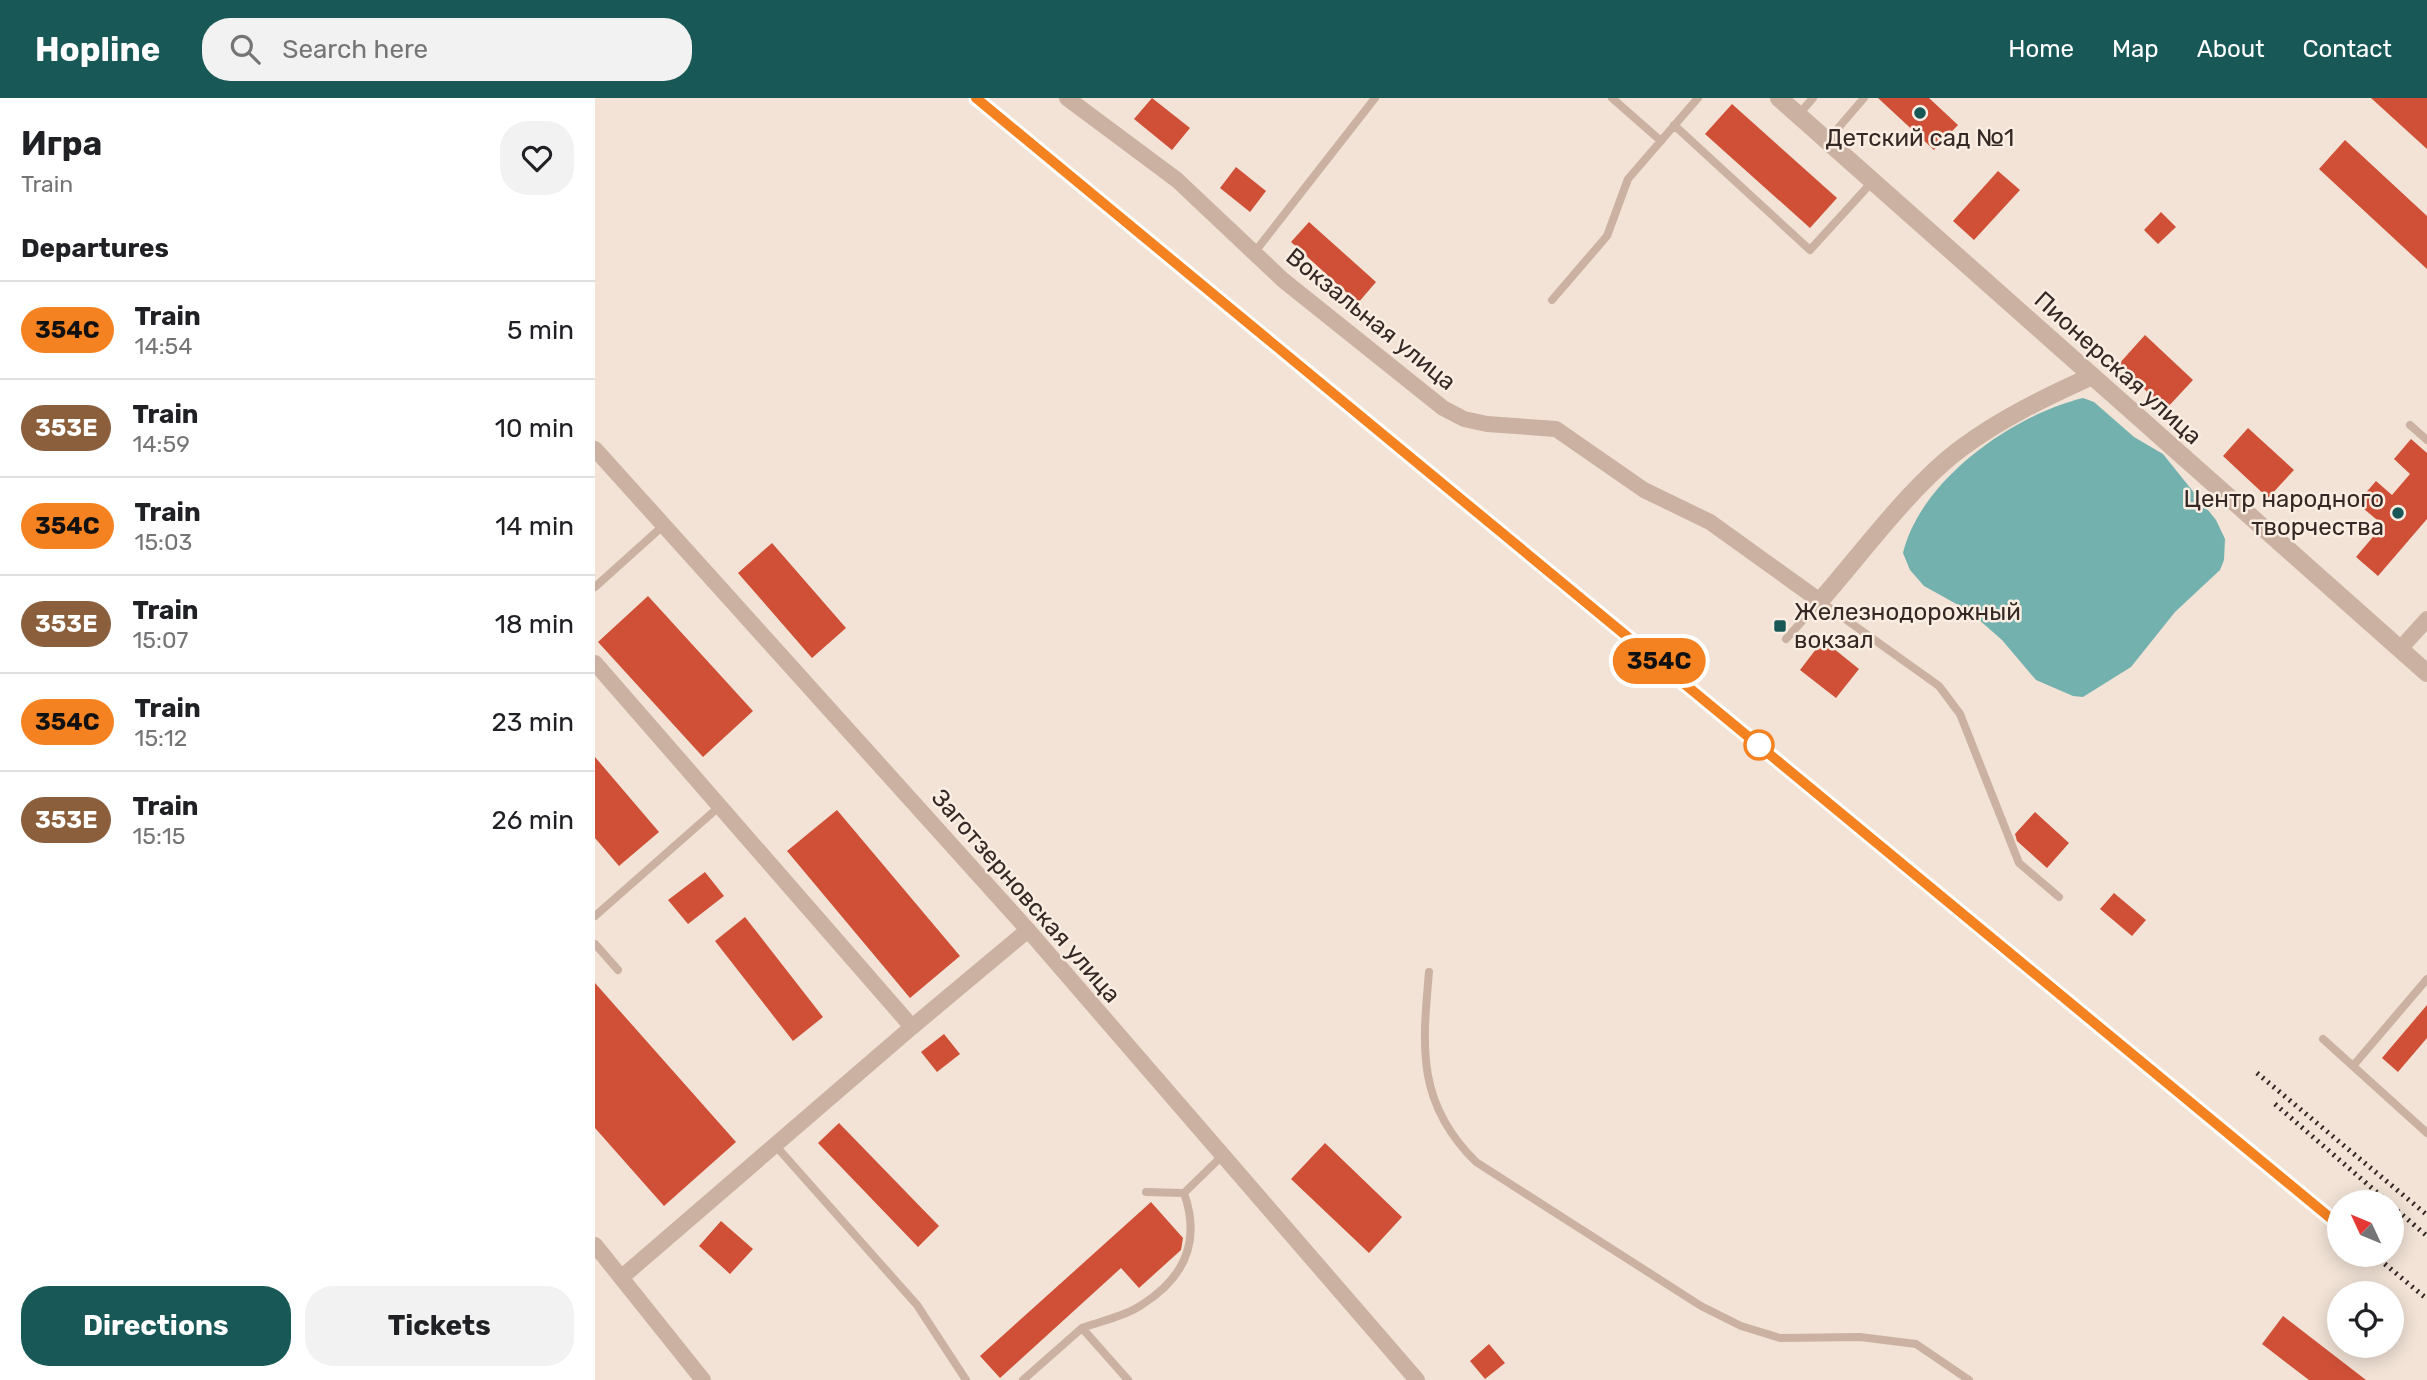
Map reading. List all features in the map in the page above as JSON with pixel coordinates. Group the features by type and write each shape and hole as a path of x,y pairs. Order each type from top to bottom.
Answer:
{"street":[{"name":"Вокзальная улица","path":"1067,98 1177,180 1254,253 1443,408 1464,419 1487,424 1556,429 1644,490 1710,522 1820,601"},
{"name":"Пионерская улица","path":"1779,98 2090,377 2427,673"},
{"path":"1820,601 1936,470 1962,447 1994,425 2090,377"},
{"name":"Заготзерновская улица","path":"595,449 1028,930 1417,1380"},
{"path":"2400,649 2427,619"},
{"path":"595,663 912,1027"},
{"path":"622,1277 1028,930"},
{"path":"595,1245 703,1380"}],"lane":[{"path":"1254,253 1375,98"},
{"path":"1612,98 1661,141"},
{"path":"1552,300 1607,236 1628,179 1698,98"},
{"path":"1798,115 1813,98"},
{"path":"1827,141 1864,98"},
{"path":"1674,125 1811,250 1873,182"},
{"path":"2410,425 2427,440"},
{"path":"595,587 664,526"},
{"path":"1786,639 1820,601 1938,686 1961,714 2013,854 2027,873 2059,897"},
{"path":"595,916 720,806"},
{"path":"595,944 618,970"},
{"path":"1429,972 1424,1058 1436,1110 1455,1142 1476,1162 1702,1306 1741,1326 1780,1338 1860,1337 1916,1344 1969,1380"},
{"path":"2353,1066 2427,979"},
{"path":"2323,1039 2427,1133"},
{"path":"775,1145 917,1305 966,1380"},
{"path":"1146,1192 1184,1193 1222,1156"},
{"path":"1023,1380 1082,1328 1142,1305 1183,1268 1191,1244 1192,1214 1184,1193"},
{"path":"1082,1328 1128,1380"}],"water":[{"path":"2083,398 2094,402 2134,437 2163,454 2216,520 2225,539 2224,560 2220,570 2175,612 2131,667 2083,697 2073,696 2036,680 2002,640 1969,611 1924,586 1910,570 1903,553 1913,526 1929,500 1949,476 1973,454 2028,419"}],"building":[{"path":"1152,98 1190,128 1172,150 1134,119"},
{"name":"Детский сад №1","path":"1878,98 1929,98 1958,125 1934,150"},
{"path":"2371,98 2427,98 2427,149"},
{"path":"1732,104 1837,198 1810,228 1705,134"},
{"path":"2345,140 2427,216 2427,269 2319,169"},
{"path":"1236,167 1266,191 1250,212 1220,188"},
{"path":"1998,171 2020,190 1974,240 1953,221"},
{"path":"2161,212 2176,227 2158,244 2144,230"},
{"path":"1309,222 1376,282 1358,303 1291,242"},
{"path":"2145,335 2193,380 2166,409 2118,365"},
{"path":"2248,428 2294,470 2268,498 2223,456"},
{"name":"Центр народного творчества","path":"2411,439 2427,453 2427,519 2378,576 2356,557 2383,525 2357,503 2376,481 2392,495 2410,474 2394,459"},
{"path":"772,543 846,628 812,658 738,573"},
{"path":"648,596 753,711 703,757 598,642"},
{"path":"1823,640 1859,669 1836,698 1800,670"},
{"path":"595,757 659,832 619,866 595,838"},
{"path":"837,810 960,956 910,998 787,851"},
{"path":"2035,812 2069,843 2047,868 2017,841 2015,834"},
{"path":"705,872 724,896 688,924 668,900"},
{"path":"2114,893 2146,920 2132,936 2100,909"},
{"path":"745,917 823,1017 793,1041 715,941"},
{"path":"595,983 736,1142 664,1206 595,1128"},
{"path":"2427,1005 2427,1038 2398,1072 2382,1058"},
{"path":"944,1034 960,1054 937,1072 921,1052"},
{"path":"839,1123 939,1226 918,1247 818,1143"},
{"path":"1325,1143 1402,1217 1369,1253 1291,1179"},
{"path":"1151,1202 1183,1238 1181,1250 1139,1288 1121,1268 1000,1378 980,1356"},
{"path":"721,1221 753,1249 730,1274 699,1246"},
{"path":"2283,1316 2327,1350 2327,1358 2337,1358 2366,1380 2309,1380 2262,1344"},
{"path":"1489,1344 1505,1363 1485,1379 1470,1361"}],"railway":[{"path":"976,98 2327,1215"},
{"path":"2257,1073 2427,1215"},
{"path":"2275,1104 2374,1190"},
{"path":"2405,1217 2427,1236"},
{"path":"2388,1267 2427,1299"}],"train":[{"name":"354С","path":"976,98 2327,1215"}],"place":[{"name":"Детский сад №1","path":"1920,113"},
{"name":"Центр народного творчества","path":"2398,513"},
{"name":"Железнодорожный вокзал","path":"1780,626"}]}
